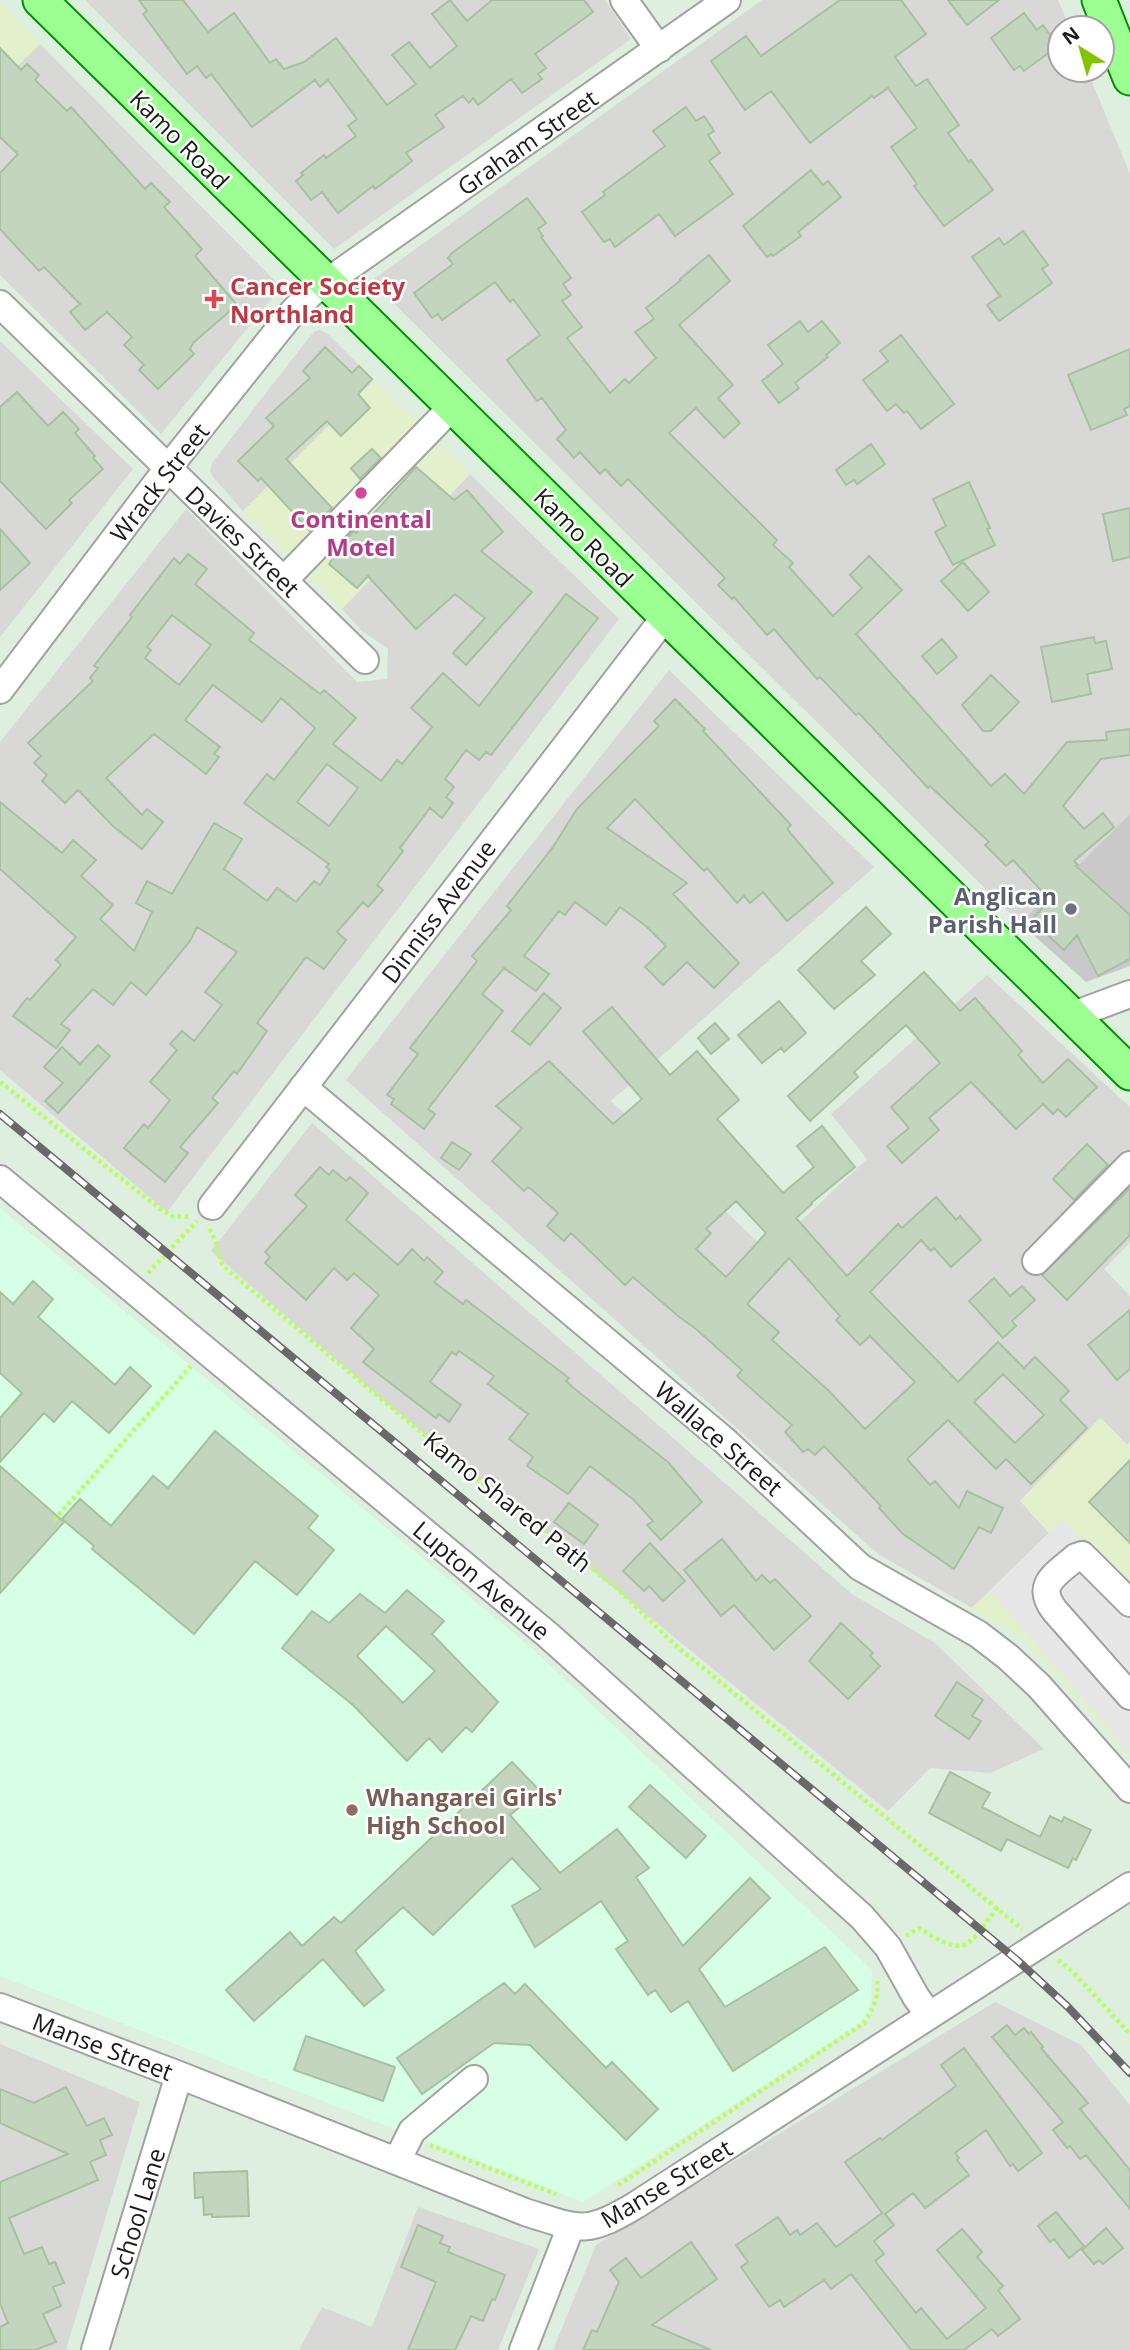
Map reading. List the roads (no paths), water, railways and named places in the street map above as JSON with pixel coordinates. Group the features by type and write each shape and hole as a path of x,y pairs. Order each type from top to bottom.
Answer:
{"main road":[{"name":"Kamo Road","path":"40,0 1130,1073"},
{"path":"1099,0 1130,78"}],"street":[{"path":"624,0 659,49"},
{"name":"Graham Street","path":"326,283 727,0"},
{"name":"Wrack Street","path":"0,690 168,468 292,313 310,294 326,283"},
{"name":"Davies Street","path":"0,304 365,660"},
{"path":"284,580 452,407"},
{"name":"Dinniss Avenue","path":"205,1213 665,617"},
{"path":"1070,1016 1130,994"},
{"name":"Wallace Street","path":"303,1087 725,1441 860,1567 978,1634 1008,1657 1039,1686 1130,1789"},
{"path":"1036,1261 1130,1165"},
{"name":"Lupton Avenue","path":"0,1179 548,1635 862,1917 888,1947 929,2015"},
{"path":"1130,1603 1082,1555 1076,1556 1046,1584 1045,1591 1051,1605 1130,1696"},
{"name":"Manse Street","path":"0,2007 525,2212 571,2226 593,2227 609,2222 1130,1886"},
{"name":"School Lane","path":"95,2350 179,2075"},
{"path":"397,2161 410,2135 427,2116 474,2079"},
{"path":"523,2350 571,2226"}],"railway":[{"path":"0,1114 1017,1960 1068,2007 1130,2073"}],"place":[{"name":"Cancer Society Northland","path":"214,299"},
{"name":"Continental Motel","path":"361,493"},
{"name":"Anglican Parish Hall","path":"1071,909"},
{"name":"Whangarei Girls' High School","path":"352,1810"}]}
